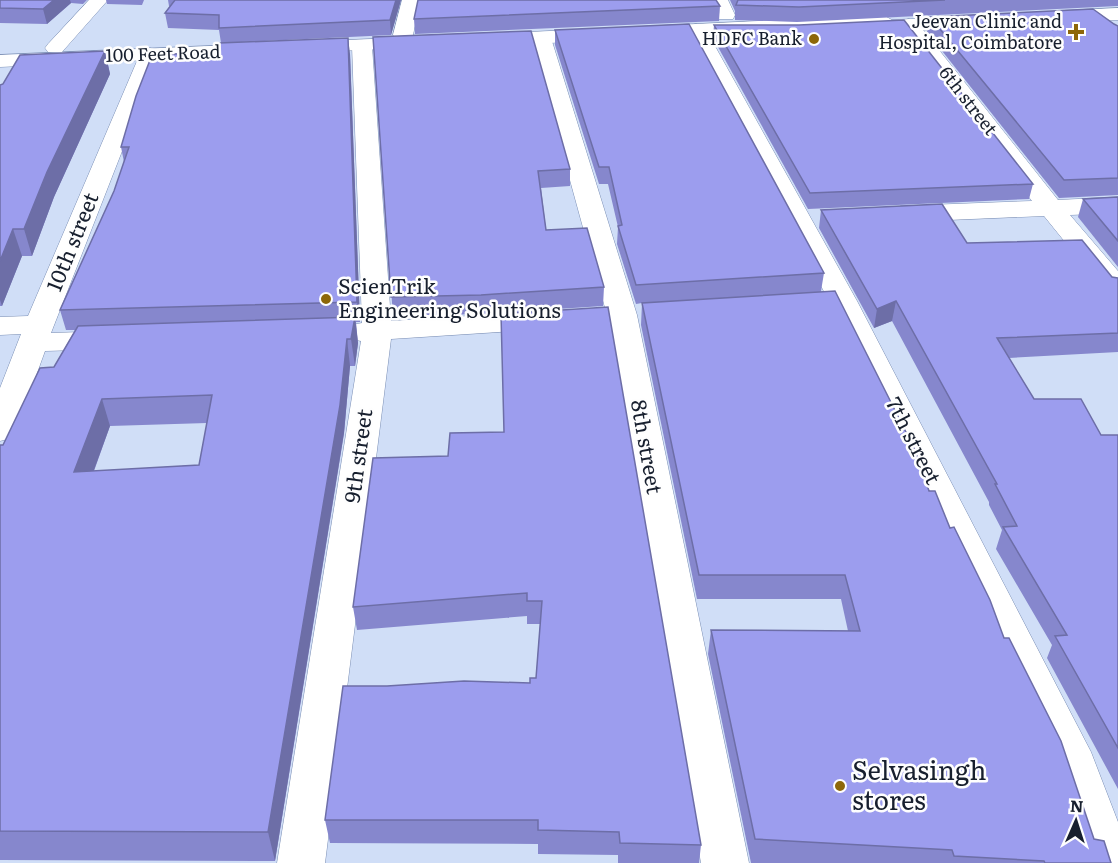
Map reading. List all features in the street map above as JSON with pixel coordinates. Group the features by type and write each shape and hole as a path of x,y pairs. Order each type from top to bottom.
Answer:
{"street":[{"path":"55,48 99,0"},
{"path":"403,35 411,0"},
{"path":"1118,6 1078,4 1041,10 1095,16 1118,14"},
{"path":"732,16 797,30 909,25 987,13"},
{"path":"987,13 732,16 691,17 658,24 469,37 541,38 696,30 732,16 788,25 987,13"},
{"path":"1095,16 1118,34"},
{"name":"6th street","path":"909,25 1050,207 1118,289"},
{"name":"7th street","path":"696,30 809,219 843,301 1075,765 1108,863"},
{"name":"100 Feet Road","path":"0,50 403,35 435,38 362,46 0,61"},
{"name":"8th street","path":"541,38 610,316 725,863"},
{"name":"9th street","path":"301,863 377,332 362,46"},
{"name":"10th street","path":"0,431 36,334 150,54"},
{"path":"878,216 1118,205"},
{"path":"808,303 843,301"},
{"path":"330,333 377,332 610,316"},
{"path":"0,326 36,334 140,339"}],"building":[{"path":"0,0 54,0 43,9 0,8"},
{"path":"175,0 396,0 390,20 219,28 219,15 165,13"},
{"path":"418,0 716,0 720,6 414,19"},
{"path":"738,0 945,0 799,7 736,5"},
{"path":"1093,9 1118,26 1118,178 1064,180 930,17"},
{"path":"904,20 1033,184 810,193 714,25 799,25"},
{"path":"689,24 824,273 636,285 618,226 622,225 609,167 599,167 555,30"},
{"path":"531,31 570,169 538,171 546,230 587,228 604,287 481,295 391,297 373,37"},
{"path":"348,38 357,302 60,310 114,191 129,147 121,147 136,96 152,55 219,52 219,43"},
{"path":"105,51 47,172 24,229 13,229 0,261 0,85 3,84 20,55"},
{"path":"1118,197 1118,241 1083,199"},
{"path":"942,204 967,243 1082,240 1112,277 1118,278 1118,333 997,338 1034,399 1081,399 1101,435 1118,435 1118,748 1055,636 1067,635 1003,527 1017,526 995,484 997,484 896,301 877,309 821,210"},
{"path":"835,291 915,450 929,491 935,491 950,528 954,527 990,600 1004,638 1009,638 1061,741 1094,839 1104,841 1111,863 1045,863 1044,861 954,856 952,850 755,839 711,630 860,631 845,575 699,575 642,303"},
{"path":"608,307 701,845 620,843 619,832 538,830 538,820 325,820 343,686 387,686 464,681 530,683 530,678 536,678 542,601 527,601 527,593 353,607 373,458 448,456 450,433 504,432 501,314"},
{"path":"355,317 351,339 347,339 340,405 268,832 0,831 0,445 3,445 40,368 54,367 78,326","holes":["212,395 199,465 74,472 102,399"]}],"place":[{"name":"Jeevan Clinic and Hospital, Coimbatore","path":"1076,32"},
{"name":"HDFC Bank","path":"814,39"},
{"name":"ScienTrik Engineering Solutions","path":"326,299"},
{"name":"Selvasingh stores","path":"840,786"}]}
